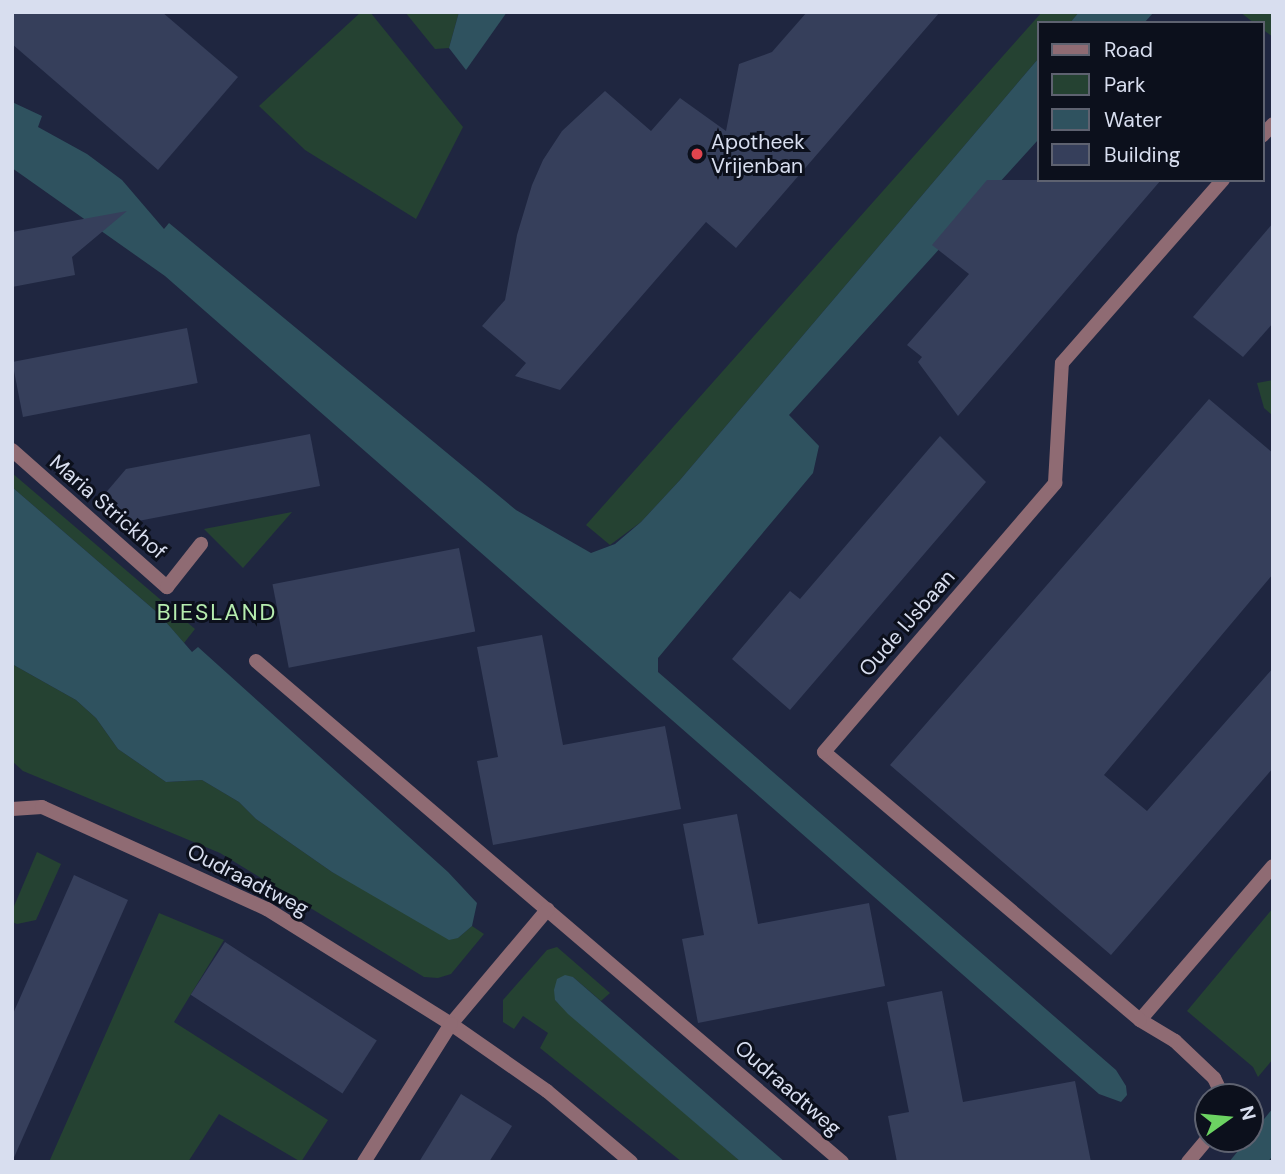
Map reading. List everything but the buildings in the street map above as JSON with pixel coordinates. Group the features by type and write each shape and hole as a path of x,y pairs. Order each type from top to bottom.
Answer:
{"street":[{"name":"Oude IJsbaan","path":"1216,1083 1175,1041 1140,1020 824,752 1055,483 1062,363 1221,182"},
{"name":"Maria Strickhof","path":"12,450 167,587 201,544"},
{"name":"Oudraadtweg","path":"256,661 842,1162"},
{"name":"Oudraadtweg","path":"12,810 42,807 267,909 451,1024 547,1091 631,1162"},
{"path":"1140,1020 1273,866"},
{"path":"364,1162 451,1024 548,909"}],"green space":[{"path":"361,12 370,12 463,127 416,219 305,150 259,106"},
{"path":"405,12 459,12 449,48 435,49"},
{"path":"1042,12 1079,12 1072,21 1036,21 1036,61 680,480 641,522 610,545 586,525"},
{"path":"1240,12 1273,12 1273,37 1264,30 1264,21 1251,21"},
{"path":"1273,380 1273,416 1264,408 1257,383"},
{"path":"12,473 195,629 184,643 159,614 12,487"},
{"path":"292,512 243,568 204,529"},
{"path":"12,664 76,700 96,718 118,749 166,782 202,780 239,802 256,819 332,872 458,938 472,926 484,934 451,974 438,978 424,977 220,853 23,771 12,761"},
{"path":"37,852 61,864 36,920 17,924 12,922 12,911"},
{"path":"1273,908 1273,1059 1258,1077 1253,1067 1187,1011"},
{"path":"159,913 224,940 174,1022 328,1120 301,1162 219,1114 188,1162 49,1162"},
{"path":"557,947 610,993 601,1001 573,977 555,1000 741,1162 682,1162 540,1048 548,1033 523,1016 514,1029 503,1022 503,1000 547,950"}],"water":[{"path":"459,12 507,12 466,70 449,48"},
{"path":"1079,12 1154,12 1146,21 1072,21"},
{"path":"1036,61 1036,142 789,415 819,446 813,473 658,658 658,672 1116,1070 1126,1086 1127,1095 1121,1102 1099,1094 165,276 12,168 12,102 42,116 38,127 87,154 122,180 164,229 169,223 516,510 591,553 615,544 641,522 680,480"},
{"path":"12,487 159,614 192,652 198,647 448,872 477,903 472,926 458,938 449,940 332,872 256,819 239,802 202,780 166,782 118,749 96,718 76,700 12,664"},
{"path":"565,975 573,977 785,1162 741,1162 568,1014 555,1000 554,990 557,979"},
{"path":"1273,1108 1273,1155 1268,1162 1229,1162 1236,1153 1264,1153 1264,1119"}],"place":[{"name":"Apotheek Vrijenban","path":"697,154"}],"district":[{"name":"BIESLAND","path":"217,612"}]}
